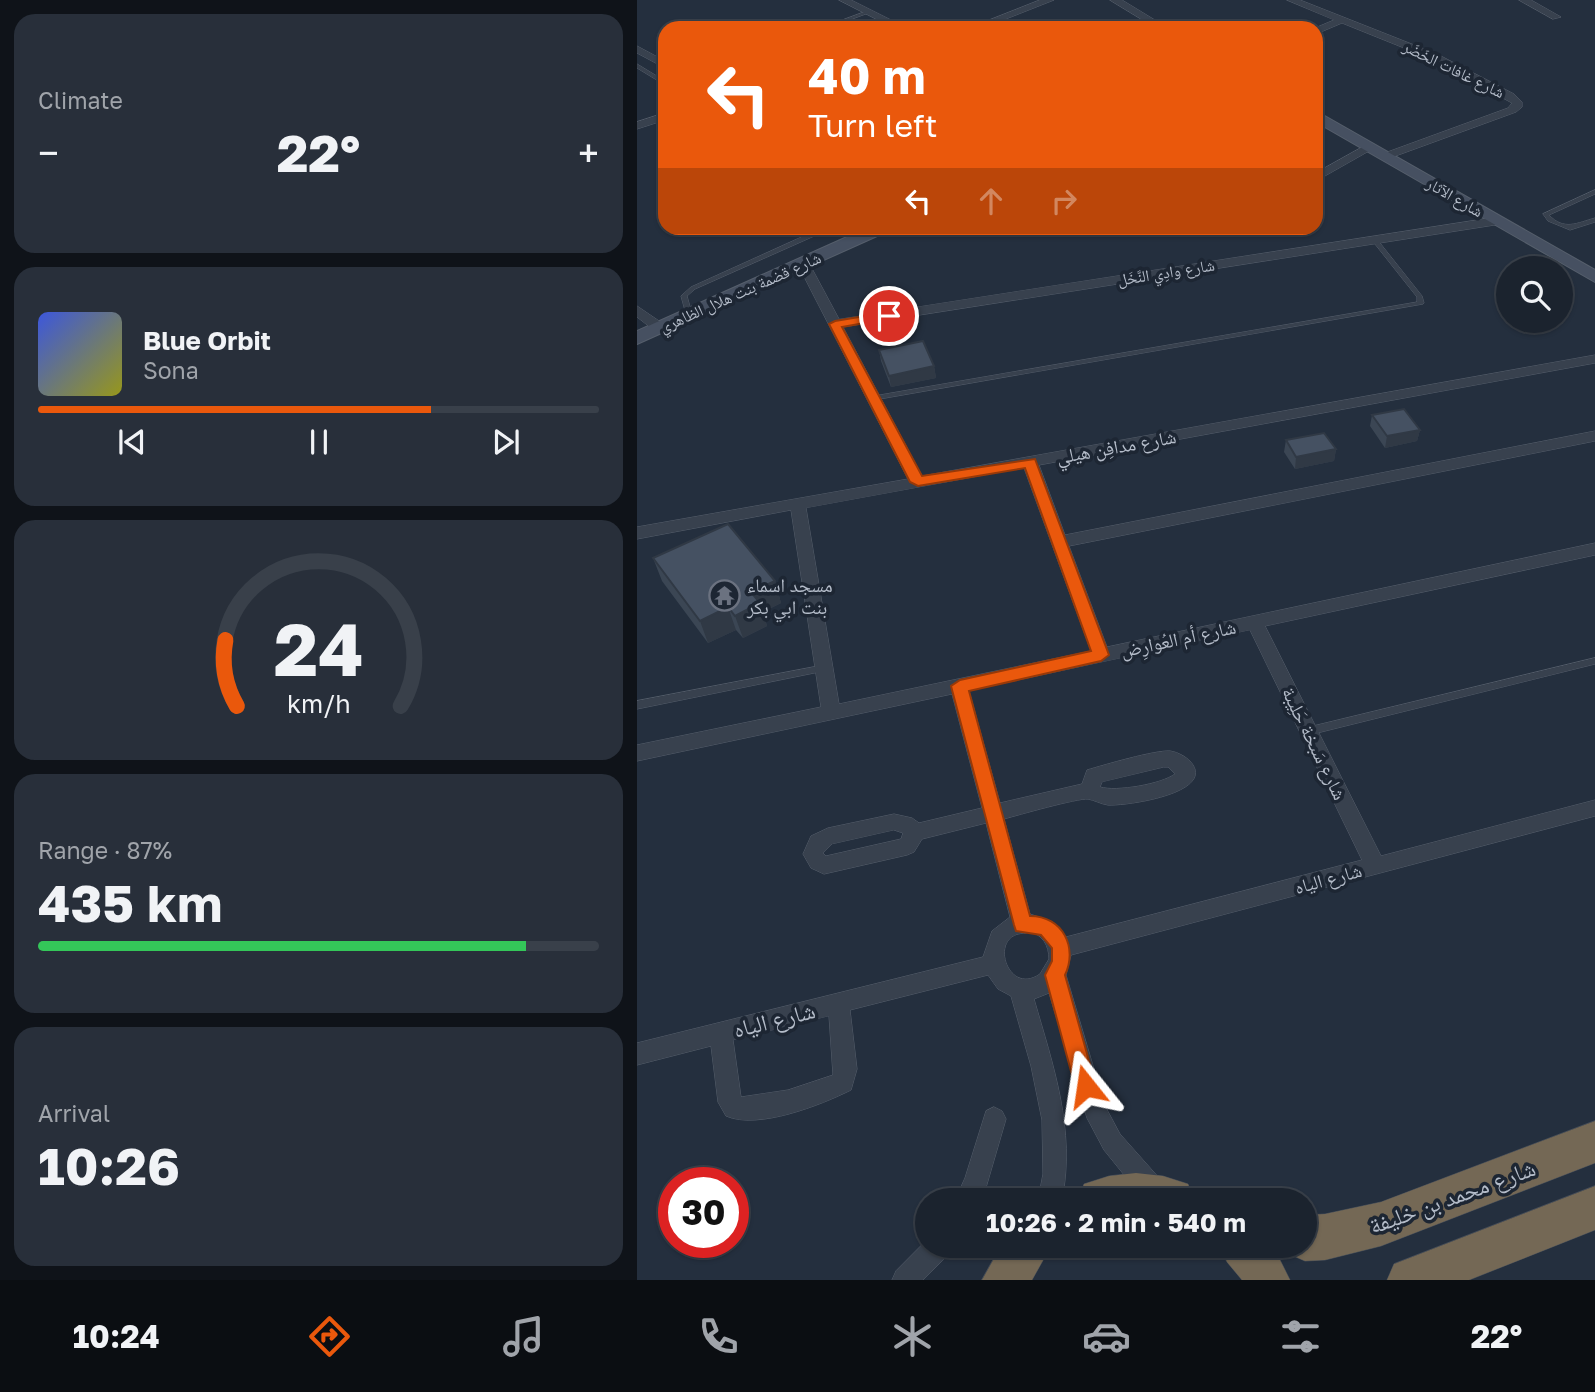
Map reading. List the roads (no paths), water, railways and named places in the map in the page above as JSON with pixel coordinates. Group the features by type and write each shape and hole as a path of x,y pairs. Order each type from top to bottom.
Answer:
{"highway":[{"name":"شارع محمد بن خليفة","path":"1317,1237 1381,1224 1595,1142"},
{"path":"1410,1280 1595,1208"},
{"path":"1005,1280 1020,1258"},
{"path":"1254,1258 1267,1280"}],"street":[{"path":"844,0 888,21"},
{"path":"993,21 1049,0"},
{"path":"1115,0 1151,21"},
{"name":"شارع غافات الخَضَر","path":"1292,0 1433,56 1517,102 1512,110 1386,156"},
{"path":"1524,0 1556,17"},
{"path":"1015,4 1025,9"},
{"path":"1323,28 1342,20"},
{"path":"637,49 658,61"},
{"path":"637,127 658,119"},
{"name":"شارع الآثار","path":"1323,120 1595,276"},
{"path":"1323,174 1370,147"},
{"name":"شارع وادِي النَّخَل","path":"835,324 1497,220"},
{"name":"شارع قضمة بنت هلال الظاهري","path":"637,338 863,235"},
{"path":"803,263 918,482"},
{"path":"637,310 660,328"},
{"name":"شارع مدافِن هيلي","path":"637,533 1593,362"},
{"path":"1059,542 1595,436"},
{"path":"1030,462 1101,655"},
{"path":"798,504 831,713"},
{"name":"شارع أم العُوارِض","path":"637,752 960,686 1595,549"},
{"name":"شارع سَبخة حَلِيبة","path":"1254,621 1375,865"},
{"path":"960,686 1023,925"},
{"path":"915,832 1091,790"},
{"name":"شارع الياه","path":"1062,948 1595,808"},
{"path":"1036,925 1048,929 1062,948 1062,962 1055,975 1039,986 1020,988 1003,980 993,964 992,956 999,939 1014,927 1036,925"},
{"name":"شارع الياه","path":"637,1054 993,964"},
{"path":"1055,975 1095,1111 1119,1151 1155,1188"},
{"path":"1020,988 1049,1094 1053,1122 1053,1188"},
{"path":"721,1032 730,1102 734,1108 748,1111 829,1089 843,1082 846,1069 838,1002"},
{"path":"973,1188 995,1119"},
{"path":"905,1280 927,1258"}],"lane":[{"path":"843,21 869,12"},
{"path":"637,66 658,79"},
{"path":"1593,224 1570,229 1551,220 1546,214 1595,192"},
{"path":"689,314 684,296 689,290 810,235"},
{"path":"874,398 1421,303 1420,297 1374,239"},
{"path":"1309,731 1595,661"},
{"path":"637,705 824,668"}],"place":[{"name":"مسجد اسماء بنت ابي بكر","path":"724,595"}]}
